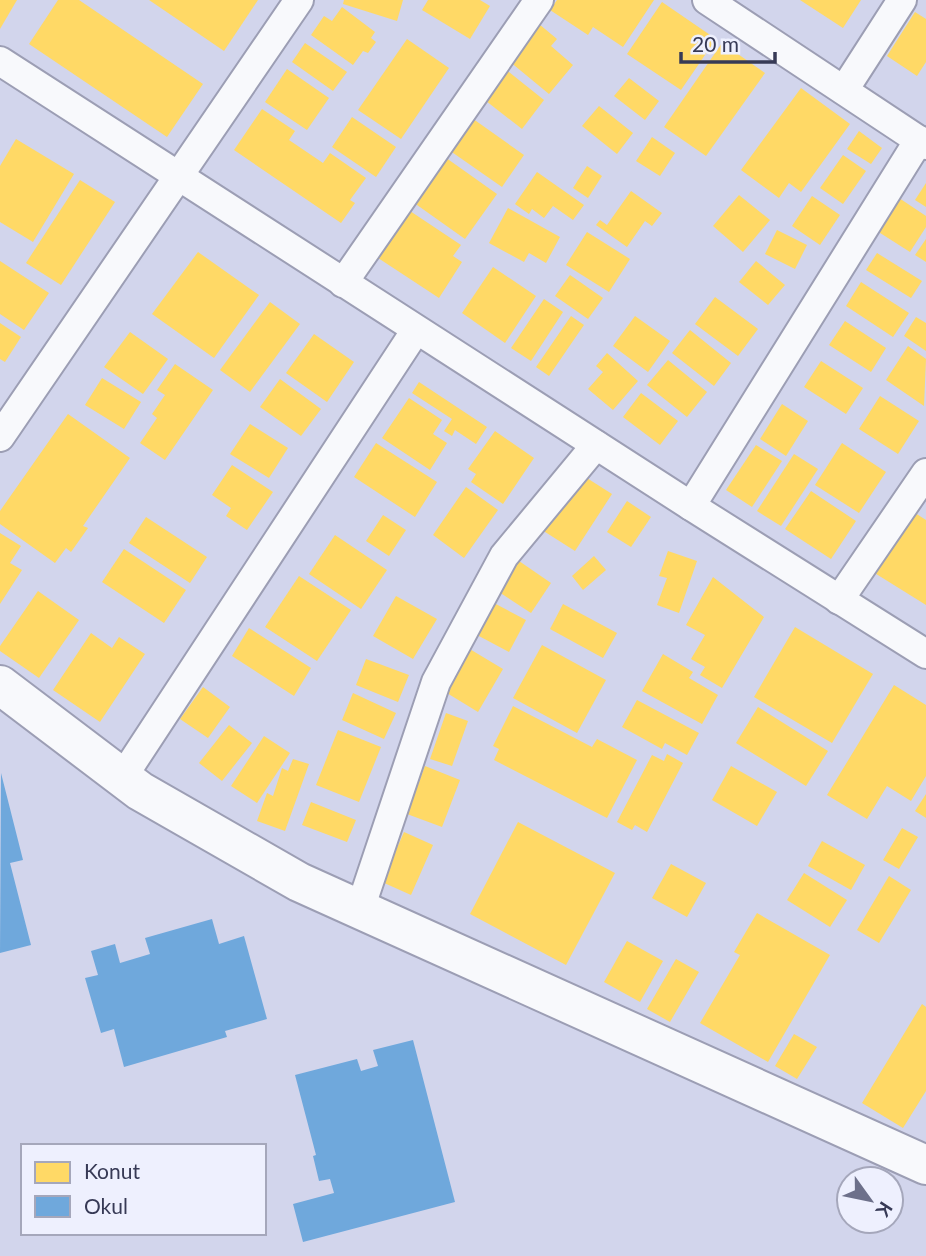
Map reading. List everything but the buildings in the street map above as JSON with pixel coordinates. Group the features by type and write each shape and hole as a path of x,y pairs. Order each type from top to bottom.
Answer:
{"street":[{"path":"0,437 180,178 299,0"},
{"path":"343,283 539,0"},
{"path":"691,506 923,142 707,0"},
{"path":"844,90 902,0"},
{"path":"0,61 691,506 926,653"},
{"path":"122,778 416,330"},
{"path":"360,909 436,682 504,556 596,445"},
{"path":"839,600 926,473"},
{"path":"0,685 140,791 299,882 926,1165"}]}
